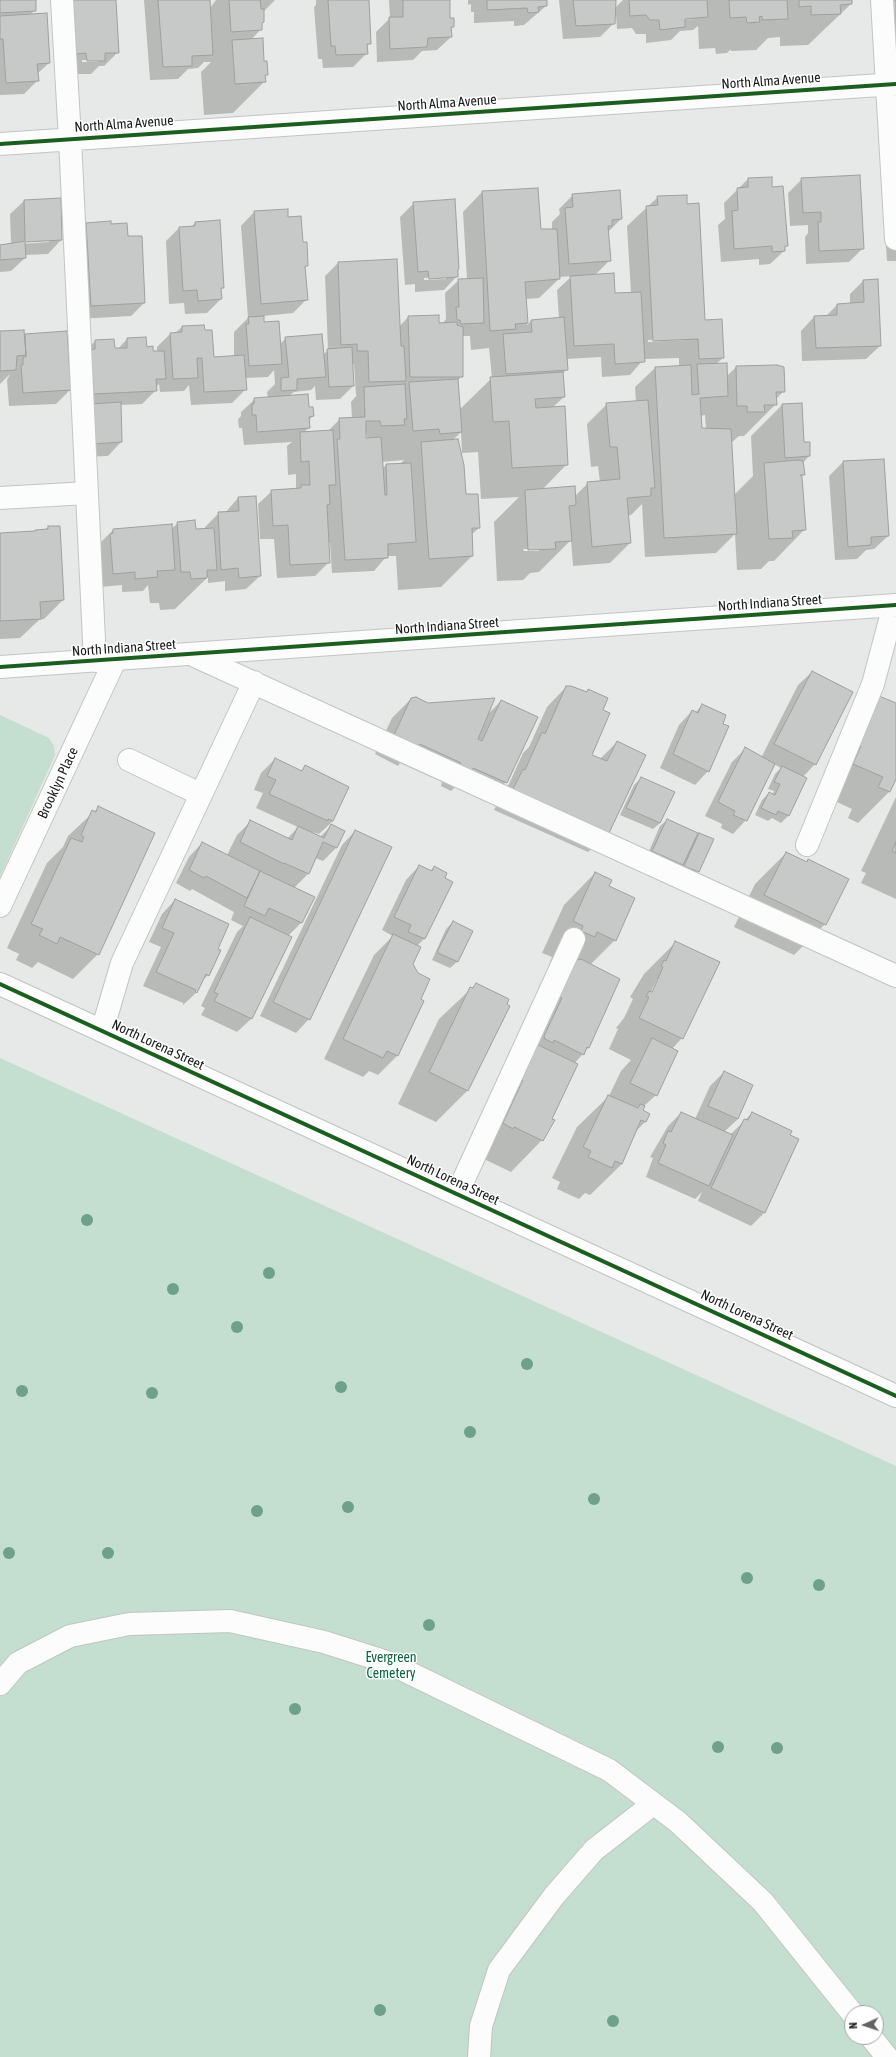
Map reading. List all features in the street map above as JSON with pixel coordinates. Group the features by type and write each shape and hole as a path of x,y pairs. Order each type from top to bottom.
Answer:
{"street":[{"path":"62,0 87,493 105,661"},
{"path":"882,0 892,84 896,240"},
{"name":"North Alma Avenue","path":"0,144 892,84"},
{"path":"0,498 87,493"},
{"path":"807,845 874,684 895,605"},
{"name":"North Indiana Street","path":"0,667 192,655 895,605"},
{"path":"192,655 896,976"},
{"name":"Brooklyn Place","path":"0,906 105,661"},
{"path":"102,1031 122,964 200,794 254,682"},
{"path":"129,760 200,794"},
{"path":"457,1194 574,939"},
{"name":"North Lorena Street","path":"0,984 896,1396"},
{"path":"0,1684 18,1663 70,1636 129,1624 230,1622 324,1642 387,1662 609,1770 678,1822 763,1902 846,2005"},
{"path":"479,2057 480,2026 499,1970 554,1896 594,1850 653,1804"},
{"path":"877,2045 887,2057"}],"green space":[{"path":"0,715 49,738 54,746 55,755 0,877"},
{"name":"Evergreen Cemetery","path":"0,1058 896,1466 896,2057 0,2057"}],"building":[{"path":"0,0 36,0 36,11 0,13"},
{"path":"73,0 116,0 119,53 105,53 105,61 87,61 86,53 76,54"},
{"path":"158,0 210,0 213,55 192,56 192,66 163,67"},
{"path":"229,0 260,0 261,9 264,9 264,22 262,23 262,30 231,32"},
{"path":"328,0 369,0 371,44 367,44 368,54 336,55 335,46 331,46"},
{"path":"403,0 450,0 450,18 454,18 454,27 451,27 452,37 428,38 427,47 390,49 389,17 403,17"},
{"path":"487,0 547,0 547,6 538,7 539,12 528,13 527,8 487,10"},
{"path":"573,0 616,0 615,24 576,26"},
{"path":"629,0 707,0 708,17 685,19 685,27 660,30 659,20 650,20 646,15 630,16"},
{"path":"729,0 787,0 788,19 762,20 762,16 759,17 760,22 747,23 746,17 730,18"},
{"path":"799,0 852,0 852,4 840,5 841,14 811,15 811,6 799,7"},
{"path":"887,0 896,0 896,27 888,27"},
{"path":"47,13 50,63 37,64 39,81 6,83 3,39 0,39 0,16"},
{"path":"263,38 264,61 267,61 268,75 265,75 266,82 235,84 232,40"},
{"path":"860,175 864,249 819,251 818,222 821,222 821,212 803,213 801,178"},
{"path":"772,177 772,187 783,186 788,246 785,246 785,251 772,252 772,246 734,249 732,211 738,210 737,188 748,187 748,178"},
{"path":"538,188 541,229 557,229 560,279 525,282 528,323 515,324 516,329 490,331 482,191"},
{"path":"620,190 622,219 612,220 612,226 608,226 611,261 569,264 565,208 573,207 572,194"},
{"path":"687,195 687,204 699,203 705,320 722,319 724,358 699,359 698,339 653,341 646,206 658,205 657,196"},
{"path":"61,198 62,240 25,242 26,258 0,260 0,245 25,241 24,200"},
{"path":"455,199 459,269 458,277 429,279 428,271 418,272 413,202"},
{"path":"288,209 288,217 301,216 303,242 307,242 308,266 305,266 308,300 261,304 254,211"},
{"path":"220,220 224,288 221,288 222,299 198,301 197,290 183,291 179,227 195,226 195,222"},
{"path":"111,221 111,224 127,223 128,236 142,236 145,303 91,306 86,223"},
{"path":"397,259 401,346 404,346 406,381 369,382 368,351 357,351 357,344 341,345 338,262"},
{"path":"614,273 615,293 641,292 645,362 615,364 614,344 574,346 570,276"},
{"path":"483,278 484,323 461,324 460,320 457,320 456,307 459,307 458,279"},
{"path":"878,279 881,346 816,348 814,316 837,315 837,304 864,302 863,280"},
{"path":"439,315 439,323 457,322 457,325 463,327 463,377 410,377 408,316"},
{"path":"264,316 264,322 279,321 282,364 249,366 246,324 249,324 248,317"},
{"path":"564,317 568,370 506,374 503,334 532,332 531,320"},
{"path":"204,325 205,330 212,330 214,357 244,355 247,390 204,392 202,358 197,358 198,378 173,379 170,333 182,332 182,326"},
{"path":"24,330 26,355 17,356 16,370 0,371 0,331"},
{"path":"67,331 71,390 23,393 21,365 23,365 23,357 26,357 25,334"},
{"path":"322,334 326,377 297,379 297,390 281,391 281,378 289,377 285,337"},
{"path":"146,337 147,347 153,346 153,351 164,351 166,379 156,379 157,391 93,394 90,350 95,349 95,340 114,339 115,348 127,348 127,338"},
{"path":"352,347 354,386 329,387 327,349"},
{"path":"727,363 728,396 700,398 702,428 731,429 737,534 664,538 655,367 691,365 692,395 699,394 697,364"},
{"path":"777,365 784,367 785,392 776,392 777,405 764,405 765,412 747,412 747,406 737,406 736,366"},
{"path":"563,372 565,397 535,399 536,408 565,406 568,465 512,468 509,421 493,422 490,377"},
{"path":"458,379 462,432 440,434 439,429 413,431 409,382"},
{"path":"405,384 407,419 404,419 405,425 381,426 380,421 366,421 366,438 381,437 385,495 387,495 386,464 411,463 416,542 388,544 388,558 345,560 337,439 340,439 339,418 365,417 364,387"},
{"path":"308,394 309,407 313,407 314,416 309,417 310,428 257,432 256,415 252,415 252,404 254,404 254,398"},
{"path":"648,400 655,488 651,488 651,496 627,498 631,543 592,547 587,482 620,479 617,447 610,447 606,403"},
{"path":"121,402 122,442 93,444 91,404"},
{"path":"802,403 804,442 810,442 810,456 785,458 782,404"},
{"path":"333,430 336,485 329,485 330,504 327,505 330,563 290,565 288,525 273,526 271,490 301,488 301,485 310,485 309,461 301,462 300,432"},
{"path":"458,439 464,465 466,494 478,494 480,528 472,528 473,556 429,559 421,442"},
{"path":"884,459 889,536 871,537 871,545 848,547 843,461"},
{"path":"798,460 803,461 805,475 800,475 802,477 806,530 792,531 793,538 769,539 764,463"},
{"path":"575,486 576,505 569,506 572,541 555,542 556,549 528,550 525,490"},
{"path":"256,496 261,576 239,578 238,568 221,570 218,512 239,511 238,497"},
{"path":"195,520 196,529 214,528 217,570 207,570 207,578 191,579 190,572 181,572 177,522"},
{"path":"172,524 175,570 157,571 158,577 135,579 135,572 113,574 110,534 113,533 113,529"},
{"path":"48,526 60,526 64,600 40,602 41,619 0,621 0,533 35,531 48,529"},
{"path":"812,671 853,692 816,765 774,744"},
{"path":"566,686 571,686 587,692 588,689 608,698 603,710 610,713 592,755 607,761 617,741 646,755 609,833 512,791 523,769 525,770 542,732 545,734"},
{"path":"879,696 896,703 896,779 890,792 878,787 883,777 853,764 861,746 857,744"},
{"path":"416,697 428,703 495,698 478,739 482,741 501,700 538,717 507,783 473,768 471,772 459,766 461,763 420,744 418,747 394,735 411,698"},
{"path":"702,704 726,715 723,724 729,726 709,772 673,754 692,710 698,713"},
{"path":"745,747 775,764 747,821 733,815 735,811 718,802"},
{"path":"275,758 302,771 305,765 349,787 333,821 328,819 328,821 269,794 276,780 267,776"},
{"path":"782,766 807,778 789,816 778,811 776,815 761,808 769,792 775,795 780,784 774,782"},
{"path":"641,777 675,792 660,823 626,808"},
{"path":"98,806 155,833 99,955 60,937 57,944 39,935 43,929 31,924 71,838 82,842 84,837 81,835 92,810 96,812"},
{"path":"667,819 698,833 683,865 652,851"},
{"path":"250,820 292,840 298,826 324,838 331,824 345,831 337,848 323,842 309,874 284,864 240,842"},
{"path":"355,830 392,847 310,1020 273,1002"},
{"path":"699,833 714,839 699,872 684,866"},
{"path":"202,842 260,871 247,898 206,876 204,878 189,870"},
{"path":"896,842 896,853 892,851"},
{"path":"786,852 807,862 808,859 849,879 826,925 764,895"},
{"path":"419,865 432,871 434,866 447,873 445,878 453,882 425,939 408,932 411,925 394,917"},
{"path":"260,871 315,897 302,923 269,908 265,916 244,906"},
{"path":"595,872 612,880 609,886 635,898 616,941 597,932 595,937 581,931 583,926 573,921"},
{"path":"175,899 229,924 218,949 221,950 209,976 206,974 197,993 195,991 196,990 156,972 174,933 162,928"},
{"path":"250,917 292,937 252,1019 214,1001 218,994 214,992"},
{"path":"453,921 473,931 458,962 438,953 438,950"},
{"path":"393,934 421,947 413,964 418,973 430,979 421,999 424,1001 398,1056 387,1051 383,1058 343,1039"},
{"path":"675,941 720,962 683,1039 639,1018 649,997 646,997 649,991 652,992 663,967 661,966 664,960 666,961"},
{"path":"571,956 580,960 581,959 620,979 589,1048 587,1047 584,1055 554,1040 553,1043 545,1039 544,1036 562,998 556,996"},
{"path":"476,983 509,999 507,1004 510,1006 468,1091 429,1072 470,987 473,988"},
{"path":"652,1038 678,1051 657,1096 630,1083"},
{"path":"532,1042 578,1064 552,1119 555,1120 543,1141 514,1127 513,1129 503,1123 523,1080 515,1077"},
{"path":"724,1071 753,1085 738,1119 708,1106"},
{"path":"608,1095 638,1108 640,1104 645,1106 643,1110 650,1114 646,1122 641,1120 622,1164 615,1161 612,1168 588,1157 591,1151 583,1147"},
{"path":"681,1112 733,1135 709,1186 658,1163 666,1145 663,1143 668,1131 671,1132"},
{"path":"752,1112 792,1131 790,1135 799,1139 765,1213 711,1188 744,1119 748,1120"}],"cycle path":[{"path":"0,144 896,84"},
{"path":"0,667 896,605"},
{"path":"0,984 896,1396"}]}
